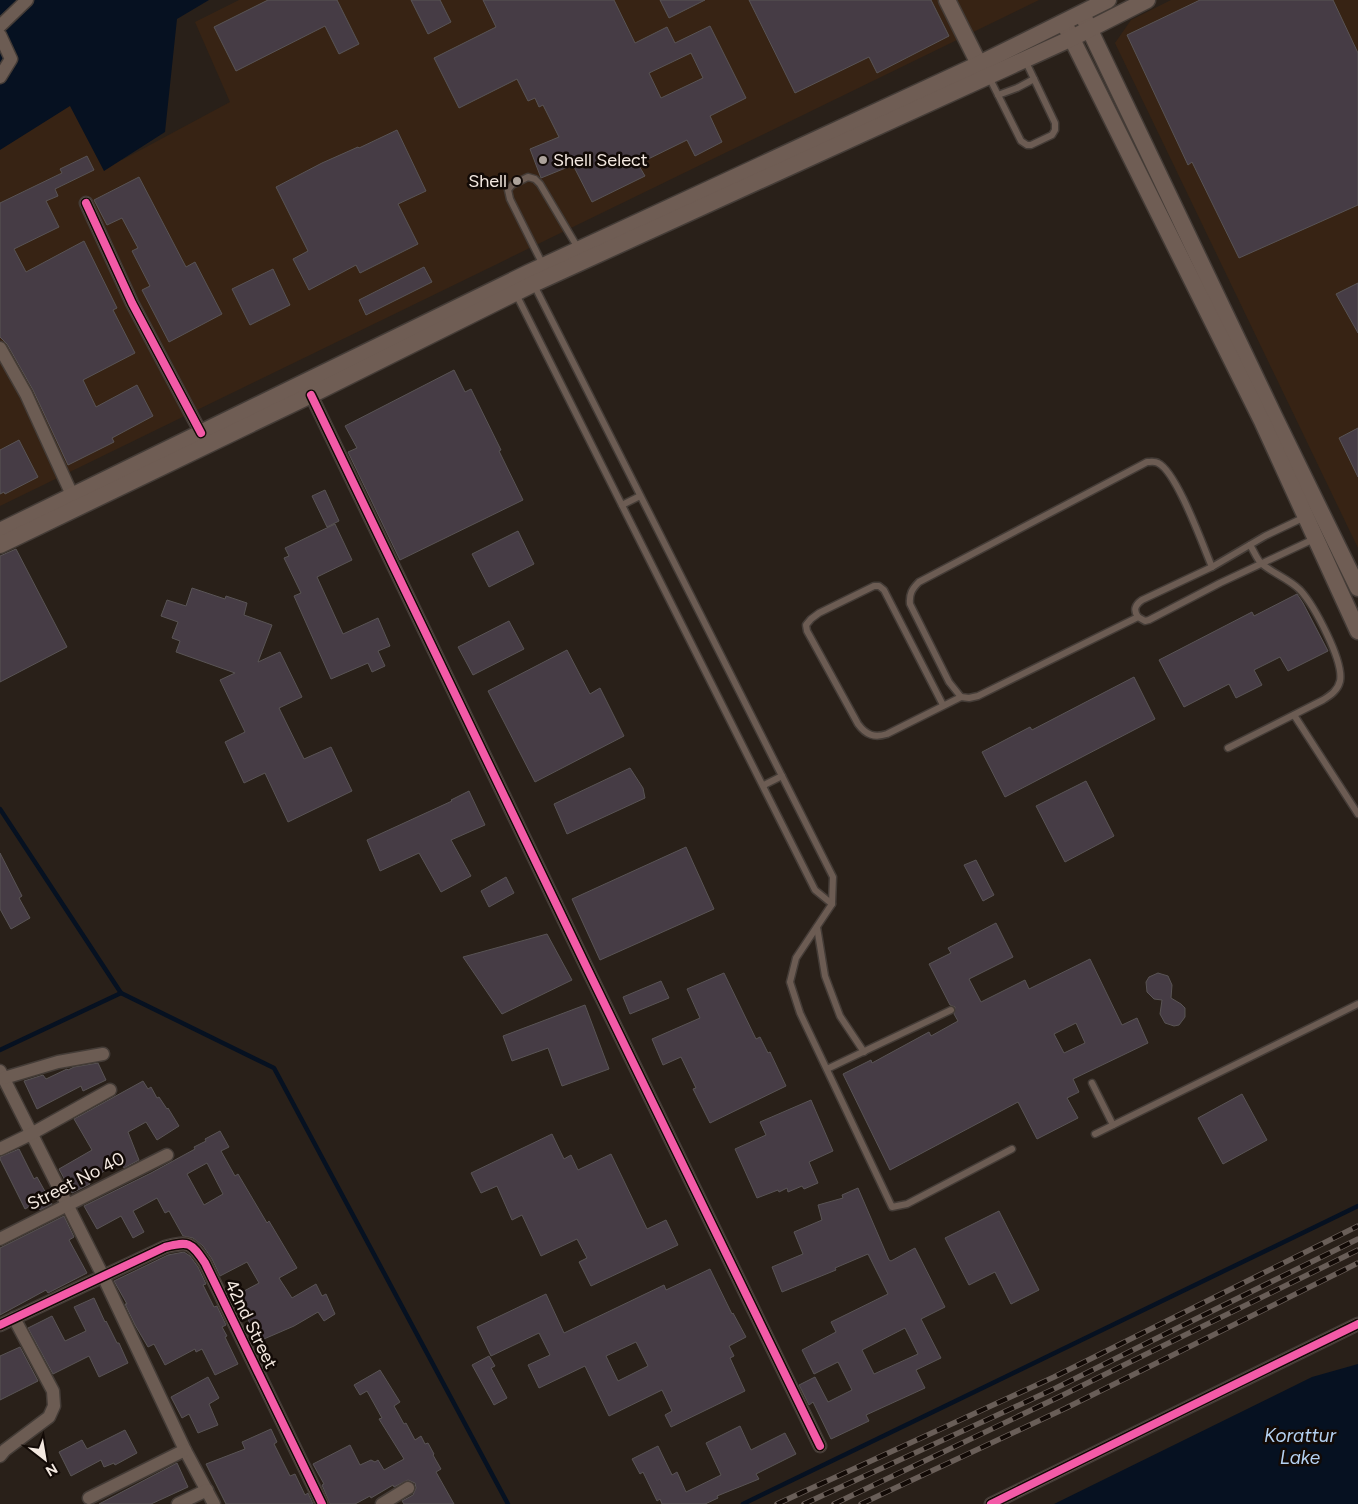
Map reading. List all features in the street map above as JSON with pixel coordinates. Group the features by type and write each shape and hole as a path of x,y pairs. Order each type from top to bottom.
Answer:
{"main road":[{"path":"947,0 983,70"},
{"path":"0,545 308,388 530,278 983,70 1064,22 1108,0"},
{"path":"530,278 543,266 579,249 983,70 1025,59 1072,38 1147,0"},
{"path":"1082,14 1268,418 1358,607"},
{"path":"1064,22 1268,418 1358,588"},
{"path":"0,532 201,433 308,388"},
{"path":"1268,418 1305,517 1358,631"}],"street":[{"path":"0,26 26,0"},
{"path":"0,34 11,59 0,78"},
{"path":"86,204 132,303 201,433"},
{"path":"0,348 26,394 73,497"},
{"path":"308,388 586,966 820,1446"},
{"path":"103,1054 58,1062 3,1078 103,1276 185,1450 214,1504"},
{"path":"0,1150 110,1090"},
{"name":"Street No 40","path":"0,1239 167,1155"},
{"name":"42nd Street","path":"0,1325 165,1247 183,1242 195,1248 205,1263 322,1504"},
{"path":"0,1456 5,1450 49,1417 54,1406 53,1392 14,1318"},
{"path":"992,1504 1358,1324"},
{"path":"89,1498 185,1450"},
{"path":"382,1504 408,1488"},
{"path":"178,1504 207,1490"}],"lane":[{"path":"983,70 1022,141 1027,145 1031,145 1052,135 1055,130 1055,123 1025,59"},
{"path":"998,95 1018,88 1034,78"},
{"path":"543,266 510,199 508,190 512,185 528,177 535,179 540,184 579,249"},
{"path":"530,278 833,877 832,904 796,958 790,982 800,1013 892,1207 907,1204 1012,1148"},
{"path":"512,288 764,785 815,890 832,904"},
{"path":"960,697 949,682 912,610 909,596 913,588 919,582 1147,462 1158,463 1166,470 1176,485 1212,567"},
{"path":"622,505 640,496"},
{"path":"1305,517 1212,567 1142,600 1136,607 1135,612 1138,617 1145,621 1149,620 1315,539"},
{"path":"1228,748 1334,693 1340,681 1340,669 1330,639 1310,602 1293,583 1261,564 1250,545"},
{"path":"944,705 884,590 879,586 874,586 819,613 806,625 807,631 858,724 867,734 880,736 888,734 960,697 978,696 1138,617"},
{"path":"1294,715 1358,814"},
{"path":"764,785 782,776"},
{"path":"817,927 825,976 840,1016 864,1052"},
{"path":"1095,1134 1358,1004"},
{"path":"827,1070 951,1010"},
{"path":"1092,1083 1113,1125"}],"shaded area":[{"path":"239,0 1039,0 0,506 0,133 89,91 122,160 230,102 195,22"},
{"path":"1171,0 1358,0 1358,548 1115,43 1131,20"}],"water":[{"path":"0,0 209,0 177,19 165,132 104,171 70,106 0,150"},
{"name":"Korattur Lake","path":"1358,1364 1358,1504 1054,1504 1312,1377"}],"building":[{"path":"268,0 337,0 359,44 339,54 325,26 236,71 214,27"},
{"path":"411,0 440,0 451,22 428,34"},
{"path":"483,0 614,0 635,43 667,27 675,43 710,26 746,98 710,116 722,142 695,156 687,140 638,164 645,176 592,202 573,165 541,178 530,149 559,137 543,105 539,107 535,98 528,101 517,79 459,108 434,58 496,27","holes":["691,53 703,78 661,98 649,73"]},
{"path":"660,0 705,0 669,18"},
{"path":"749,0 931,0 949,36 877,73 869,57 795,93"},
{"path":"1200,0 1333,0 1358,53 1358,205 1239,258 1192,162 1188,165 1127,35"},
{"path":"397,130 426,191 398,204 418,244 360,273 356,265 309,290 293,259 308,251 276,187 322,163"},
{"path":"87,156 94,170 55,189 58,196 46,201 59,227 14,249 26,272 84,241 117,308 113,310 135,353 83,380 96,407 137,385 153,416 112,438 114,442 68,465 33,390 7,344 0,337 0,203 62,173 60,169"},
{"path":"139,177 186,267 195,262 222,314 169,342 142,290 150,286 132,251 138,248 122,218 107,225 94,200"},
{"path":"424,267 432,282 366,315 359,300"},
{"path":"273,269 290,305 250,325 232,289"},
{"path":"1358,283 1358,333 1336,294"},
{"path":"454,370 465,392 471,389 523,500 400,560 348,452 357,448 345,426"},
{"path":"1358,428 1358,477 1339,438"},
{"path":"19,440 38,477 5,494 4,492 0,494 0,450"},
{"path":"325,490 339,521 327,527 312,496"},
{"path":"335,524 352,560 317,577 343,634 378,618 390,646 378,651 385,666 372,672 368,663 331,679 294,596 301,593 284,558 289,556 285,548"},
{"path":"518,531 534,564 489,587 472,554"},
{"path":"16,549 67,647 0,682 0,556"},
{"path":"192,588 225,599 226,596 247,603 244,615 272,625 258,662 280,652 302,697 279,708 304,759 331,747 352,791 288,822 265,773 244,783 225,742 245,732 220,680 235,673 176,652 180,641 172,638 178,622 161,616 167,600 186,606"},
{"path":"1297,594 1328,651 1288,671 1280,657 1254,670 1262,685 1236,698 1229,684 1184,707 1159,660 1252,612 1254,616"},
{"path":"509,621 524,649 473,675 458,647"},
{"path":"567,650 590,694 600,688 624,736 535,782 488,691"},
{"path":"1134,677 1155,719 1005,797 982,752 1030,727 1032,730"},
{"path":"630,768 643,788 645,798 567,834 554,804"},
{"path":"1086,781 1114,836 1065,862 1036,806"},
{"path":"469,791 485,825 451,840 471,876 441,892 419,853 380,871 367,840 452,801"},
{"path":"686,847 714,909 600,960 572,899"},
{"path":"0,853 22,896 19,898 30,918 11,929 0,909"},
{"path":"976,860 994,895 983,901 964,865"},
{"path":"506,877 514,893 489,907 481,891"},
{"path":"996,923 1013,957 969,979 981,1002 1025,980 1029,989 1090,959 1122,1025 1137,1018 1148,1043 1073,1079 1079,1092 1067,1098 1078,1118 1037,1139 1018,1102 890,1170 843,1074 871,1060 872,1063 929,1032 931,1036 958,1021 954,1014 955,1007 950,1005 929,964 951,953 948,948","holes":["1076,1023 1085,1043 1064,1053 1054,1034"]},
{"path":"547,934 572,980 502,1014 463,957"},
{"path":"724,973 756,1039 760,1037 768,1053 770,1052 786,1086 710,1123 693,1089 696,1088 681,1057 663,1065 652,1039 700,1018 687,989"},
{"path":"1158,973 1168,976 1172,985 1171,998 1185,1008 1185,1017 1179,1025 1174,1026 1165,1023 1160,1014 1162,1000 1154,999 1147,992 1146,982 1149,977"},
{"path":"661,981 669,998 630,1014 623,997"},
{"path":"585,1005 609,1069 562,1086 548,1048 512,1061 503,1036"},
{"path":"98,1063 106,1080 83,1091 81,1086 37,1109 24,1081 43,1075 46,1079 67,1069"},
{"path":"143,1081 148,1089 151,1087 157,1098 159,1097 168,1108 179,1126 157,1140 146,1122 128,1132 139,1160 124,1168 121,1162 88,1180 90,1184 72,1193 59,1169 92,1150 74,1119"},
{"path":"1242,1094 1267,1140 1223,1164 1198,1118"},
{"path":"811,1100 833,1151 809,1162 818,1183 804,1189 802,1186 788,1192 787,1188 779,1192 778,1190 757,1198 735,1149 766,1135 760,1122"},
{"path":"220,1131 229,1147 221,1151 235,1176 238,1174 297,1268 279,1278 292,1298 316,1284 322,1296 326,1294 335,1314 324,1321 318,1312 294,1326 257,1342 246,1314 240,1317 231,1298 259,1283 247,1262 220,1276 203,1246 193,1238 183,1236 169,1211 165,1213 157,1198 133,1211 144,1232 133,1238 121,1216 97,1229 84,1206 195,1149 194,1147 206,1141 205,1139","holes":["207,1163 223,1194 204,1205 187,1174"]},
{"path":"552,1134 564,1159 571,1155 578,1170 611,1154 647,1229 666,1220 678,1245 591,1286 579,1262 587,1258 577,1239 541,1256 522,1215 512,1220 497,1186 481,1193 471,1173"},
{"path":"19,1149 34,1179 37,1177 52,1204 40,1210 36,1203 25,1209 0,1159 0,1157"},
{"path":"858,1188 889,1260 891,1261 915,1248 945,1307 921,1319 941,1358 916,1370 925,1388 866,1415 869,1421 831,1439 813,1402 809,1405 799,1385 815,1377 828,1402 852,1390 838,1362 814,1374 802,1350 836,1332 831,1322 888,1294 868,1254 835,1268 836,1270 782,1292 772,1267 803,1254 794,1232 822,1220 818,1205 843,1198 842,1195","holes":["905,1328 918,1354 874,1374 862,1350"]},
{"path":"999,1211 1039,1290 1011,1304 995,1272 969,1285 945,1238"},
{"path":"64,1216 74,1237 69,1240 87,1273 48,1293 46,1290 0,1315 0,1248"},
{"path":"184,1252 190,1256 198,1267 206,1284 203,1285 214,1307 217,1306 226,1325 222,1327 227,1336 225,1337 238,1364 215,1375 202,1349 196,1352 195,1349 165,1365 154,1344 148,1347 114,1281 168,1255"},
{"path":"710,1269 732,1314 746,1337 729,1346 734,1356 730,1358 745,1391 671,1427 665,1415 672,1411 662,1390 609,1416 585,1366 539,1388 528,1365 550,1355 539,1333 491,1356 477,1327 546,1294 564,1333 664,1285 666,1290","holes":["636,1342 648,1366 618,1381 606,1356"]},
{"path":"94,1298 128,1363 99,1377 89,1356 53,1374 28,1328 52,1316 65,1341 86,1331 74,1307"},
{"path":"20,1347 38,1381 0,1400 0,1356"},
{"path":"489,1356 495,1366 491,1368 507,1398 494,1405 472,1365"},
{"path":"380,1370 400,1402 394,1406 404,1424 406,1423 415,1440 421,1436 425,1444 428,1443 441,1469 436,1472 454,1504 404,1504 402,1501 413,1495 416,1488 415,1483 408,1480 394,1487 393,1485 371,1498 370,1496 355,1504 330,1504 322,1485 324,1484 313,1464 350,1445 360,1465 371,1460 375,1462 378,1460 384,1470 404,1459 379,1419 382,1418 367,1391 360,1395 354,1385"},
{"path":"208,1377 219,1398 209,1404 218,1425 198,1433 189,1414 182,1418 171,1397"},
{"path":"740,1426 751,1450 785,1433 796,1454 756,1474 759,1479 717,1496 718,1498 705,1504 662,1504 660,1499 657,1501 643,1472 640,1474 632,1459 658,1446 672,1475 677,1472 686,1492 721,1475 706,1443"},
{"path":"271,1429 277,1442 274,1444 290,1476 295,1474 305,1495 308,1493 313,1504 226,1504 206,1464 245,1449 242,1442"},
{"path":"125,1430 137,1453 115,1465 114,1463 104,1467 101,1460 71,1476 59,1452 82,1440 87,1449"},
{"path":"177,1463 188,1487 151,1504 99,1504"}],"waterway":[{"path":"0,809 121,993 274,1068 508,1504"},
{"path":"0,1050 121,993"},
{"path":"743,1504 1358,1206"}],"railway":[{"path":"777,1504 1054,1377 1358,1226"},
{"path":"804,1504 1056,1388 1358,1239"},
{"path":"834,1504 1061,1396 1358,1250"},
{"path":"861,1504 1066,1408 1358,1263"}],"cycle path":[{"path":"86,203 132,303 201,433"},
{"path":"311,395 820,1446"},
{"path":"0,1325 165,1247 179,1244 193,1247 205,1263 322,1504"},
{"path":"991,1504 1358,1324"}],"place":[{"name":"Shell Select","path":"543,160"},
{"name":"Shell","path":"517,181"}]}
